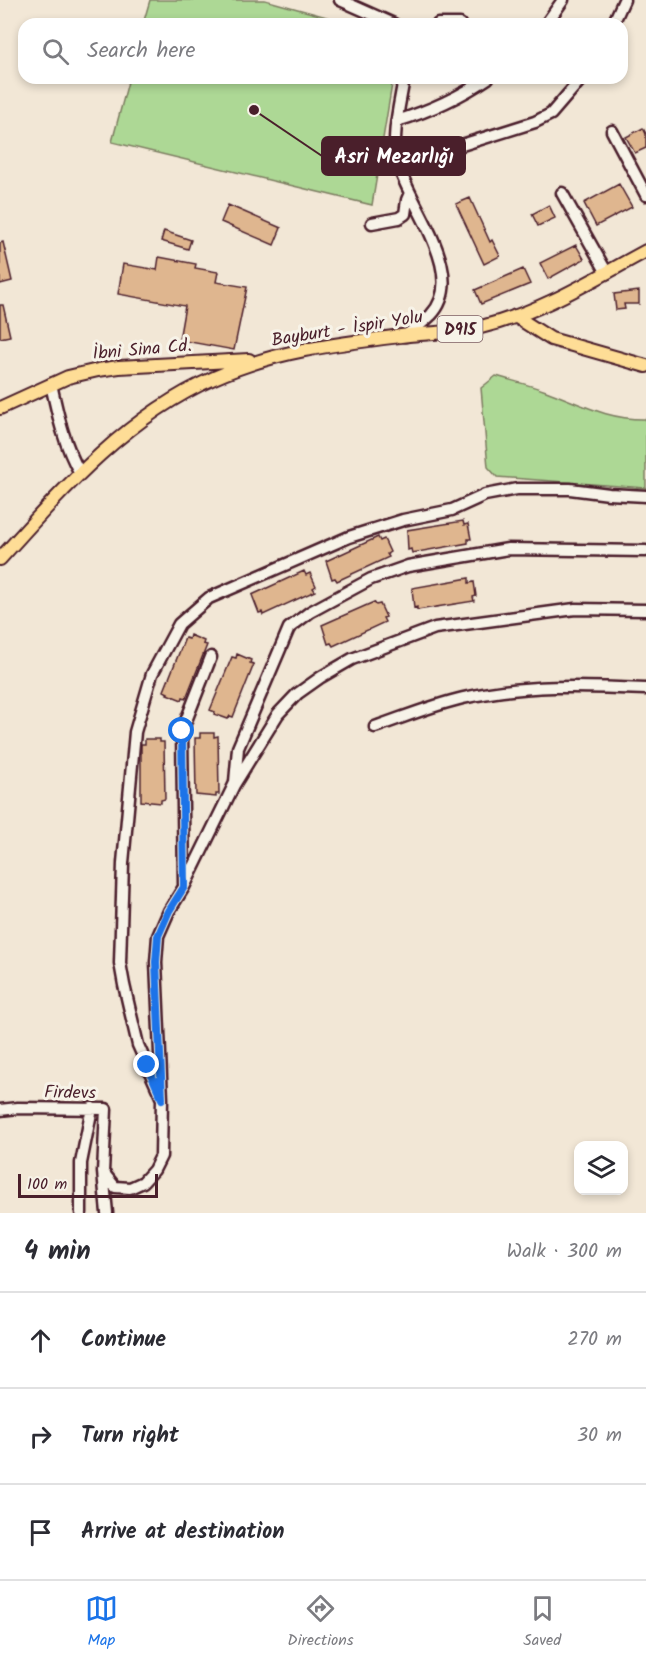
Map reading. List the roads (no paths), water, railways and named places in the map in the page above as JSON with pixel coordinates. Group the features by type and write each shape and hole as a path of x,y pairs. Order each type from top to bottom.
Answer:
{"main road":[{"name":"Bayburt - İspir Yolu","path":"0,559 80,473 144,419 213,378 260,360 342,343 481,327 548,305 646,251"},
{"path":"515,316 550,339 646,366"},
{"name":"İbni Sina Cd.","path":"0,408 68,377 119,367 260,360"}],"street":[{"path":"340,0 380,18"},
{"path":"550,18 563,0"},
{"path":"616,18 624,0"},
{"path":"403,84 395,145 401,174 435,243 443,268 444,283 440,299 432,314 405,336"},
{"path":"397,121 426,112 479,84"},
{"path":"401,174 449,149 497,136 551,114 577,84"},
{"path":"612,131 646,195"},
{"path":"372,223 399,218 405,214 410,193"},
{"path":"562,194 606,273"},
{"path":"51,384 63,437 80,473"},
{"path":"162,1099 138,1045 123,985 120,963 123,864 135,732 152,674 179,624 209,598 349,537 403,520 452,510 485,495 517,489 570,489 646,496"},
{"path":"234,785 238,748 289,628 310,612 371,579 408,566 508,549 646,551"},
{"path":"103,1172 115,1187 130,1188 143,1182 154,1170 161,1156 162,1099 156,962 158,936 234,785 278,714 297,694 321,677 363,655 435,628 575,609 646,610"},
{"path":"184,887 182,731 211,657"},
{"path":"375,727 460,699 504,690 562,686 646,689"},
{"name":"Firdevs","path":"0,1110 18,1108 106,1109 103,1172 107,1213"},
{"path":"81,1213 81,1163 92,1108"}],"place":[{"name":"Asri Mezarlığı","path":"254,110"}]}
